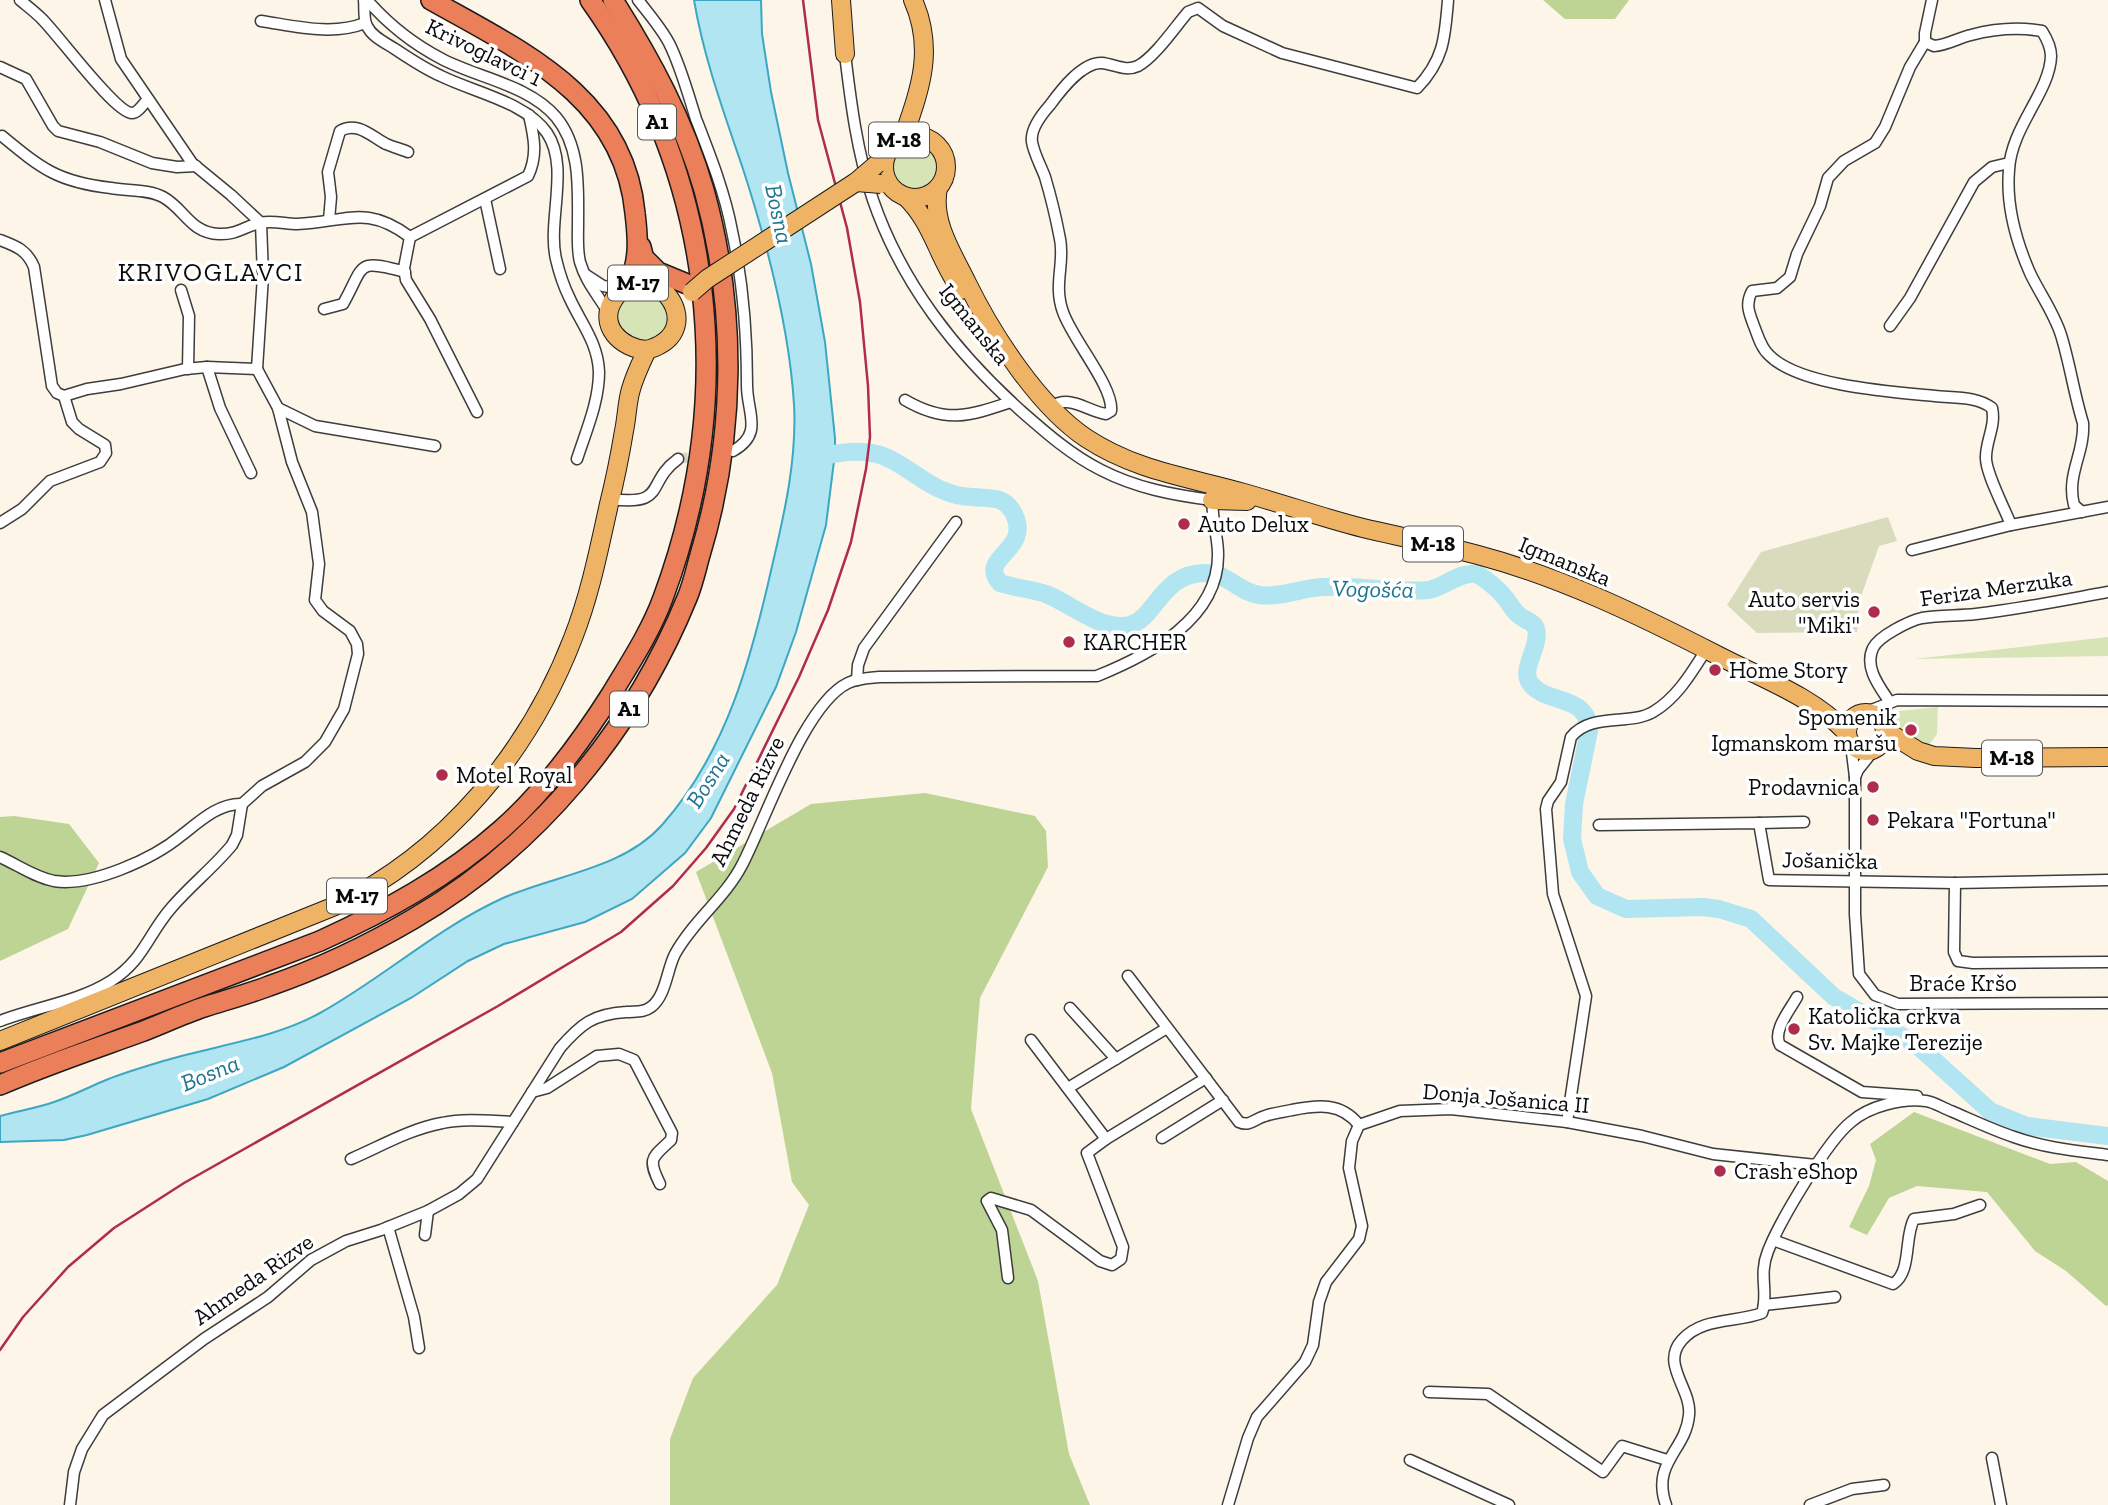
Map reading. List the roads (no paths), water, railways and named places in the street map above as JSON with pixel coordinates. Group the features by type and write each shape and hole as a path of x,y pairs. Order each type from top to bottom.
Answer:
{"highway":[{"path":"431,0 516,48 557,75 597,115 621,158 634,197 637,261 625,287"},
{"name":"A1","path":"0,1063 320,941 413,895 467,859 504,827 548,782 592,726 634,657 663,600 698,475 708,370 705,314 701,265 696,243 664,135 630,62 590,0"},
{"name":"A1","path":"0,1085 201,1008 270,986 344,955 414,919 471,881 511,849 549,813 595,757 640,691 660,656 688,596 708,530 724,451 728,388 727,317 704,192 688,142 648,56 613,0"},
{"path":"637,233 643,257 659,287"},
{"path":"643,257 658,272 689,286"}],"main road":[{"path":"841,0 845,54"},
{"name":"M-18","path":"903,138 917,99 925,56 923,32 913,0"},
{"name":"M-18","path":"917,99 918,115 929,138"},
{"name":"M-18","path":"979,306 960,289 947,270 921,213 893,190 884,174 881,160 895,142 903,138 911,135 929,138 937,144 947,161 944,180 936,199 939,222 979,306 1050,407 1087,439 1119,456 1214,493"},
{"name":"M-17","path":"630,392 625,345 612,331 609,314 611,304 625,287 637,283 671,289 707,279 856,182 881,160"},
{"path":"856,182 893,190"},
{"name":"M-18","path":"893,190 923,197 939,188"},
{"name":"M-17","path":"0,1041 48,1012 355,897 395,873 448,829 482,791 524,736 558,676 586,599 611,499 630,392 647,350 657,347 671,334 689,286"},
{"name":"M-17","path":"659,287 669,296 676,315"},
{"path":"625,345 647,350"},
{"name":"Igmanska","path":"1214,493 1272,501 1512,565 1580,591 1706,650 1824,710 1861,714"},
{"name":"Igmanska","path":"1824,710 1849,738"},
{"path":"1849,738 1850,722 1861,714"},
{"name":"M-18","path":"1861,714 1875,715 1884,727 1917,751"},
{"path":"1875,750 1885,738 1884,727"},
{"name":"M-18","path":"1849,738 1861,751 1917,751 1934,756 1959,758 2108,757"}],"street":[{"path":"20,0 41,18 123,110 132,113 137,111 148,99"},
{"path":"0,1021 48,1012 95,989 124,972 135,962 173,905 232,845 237,835 242,804 262,786 305,762 325,742 344,709 358,654 357,644 350,631 323,611 315,600 319,564 312,512 292,462 278,408 257,369 263,276 261,223 196,166 148,99 121,59 105,0"},
{"path":"366,0 365,23 376,37 440,76 529,115 548,135 554,151 557,177 554,235 556,257 569,297 592,339 597,356 596,401 577,459"},
{"name":"Krivoglavci 1","path":"366,0 384,19 412,41 443,60 534,99 557,118 565,131 576,162 578,248 589,285 609,314"},
{"path":"638,0 671,47 732,228 744,310 747,403 752,426 750,436 744,444 733,451"},
{"path":"1050,407 1059,402 1072,402 1105,414 1111,411 1112,407 1109,396 1063,313 1058,284 1061,243 1050,192 1032,142 1040,119 1085,67 1101,63 1125,69 1141,65 1188,12 1198,8 1223,26 1282,53 1417,88 1440,56 1445,33 1447,0"},
{"path":"1932,0 1925,42 1910,67 1885,127 1875,143 1844,161 1828,178 1820,206 1797,254 1790,277 1777,288 1752,291 1747,303 1748,311 1763,349 1771,358 1794,370 1844,385 1977,401 1993,408 1994,421 1987,448 1986,466 2011,525"},
{"path":"261,21 331,29 344,29 365,23"},
{"path":"1925,42 1941,46 1970,35 2005,29 2028,29 2042,32 2051,54 2050,66 2017,134 2010,163 2009,193 2012,222 2030,272 2061,334 2083,423 2084,438 2070,480 2074,505 2082,512"},
{"name":"Igmanska","path":"845,54 852,114 873,199 898,258 918,294 955,344 1011,402 1063,446 1100,470 1162,492 1214,493"},
{"path":"0,67 26,79 58,131 100,142 152,163 177,167 196,166"},
{"path":"410,237 528,176 534,162 535,141 529,115"},
{"path":"329,220 331,197 328,172 340,131 354,127 408,152"},
{"path":"2,136 33,161 69,181 161,195 180,210 189,223 205,232 220,234 244,231 261,223 298,224 357,217 380,219 410,237"},
{"path":"1890,326 1910,298 1974,182 1992,167 2010,163"},
{"path":"485,199 500,269"},
{"path":"410,237 405,272 414,295 430,319 477,412"},
{"path":"0,240 22,249 29,255 34,267 52,386 57,393 64,396 188,369 257,369"},
{"path":"324,309 343,304 351,285 367,266 385,265 405,272"},
{"path":"585,274 603,286 625,287"},
{"path":"181,290 189,316 188,369"},
{"path":"207,367 220,408 251,473"},
{"path":"0,523 22,509 50,481 94,466 104,458 105,445 72,422 64,396"},
{"path":"905,400 926,412 952,416 1011,402"},
{"path":"278,408 314,426 435,446"},
{"path":"611,499 630,502 649,496 657,488 663,473 678,459"},
{"name":"Ahmeda Rizve","path":"70,1505 74,1472 82,1449 103,1415 204,1339 268,1297 311,1260 346,1241 428,1211 459,1194 477,1179 560,1048 574,1032 591,1018 609,1013 644,1012 654,1005 676,953 729,887 742,865 805,730 822,704 833,693 857,680 879,677 1097,676 1127,664 1178,631 1198,612 1214,581 1218,552 1214,493"},
{"path":"1912,550 2011,525 2108,507"},
{"path":"857,680 858,665 864,648 956,522"},
{"name":"Feriza Merzuka","path":"1889,701 1874,677 1870,664 1871,652 1880,639 1905,624 1922,618 1995,611 2108,592"},
{"path":"1567,1122 1586,996 1553,894 1546,809 1548,801 1561,782 1572,737 1580,728 1596,722 1627,720 1653,712 1684,684 1706,650"},
{"path":"1884,727 1884,712 1889,701"},
{"path":"1861,714 1889,701 2108,701"},
{"name":"Braće Kršo","path":"1849,738 1855,778 1855,882 1859,974 1875,995 1898,1004 2108,1003"},
{"path":"1855,778 1858,770 1875,750"},
{"path":"0,857 38,877 54,881 73,882 95,878 167,847 219,808 231,803 242,804"},
{"path":"1759,823 1804,822"},
{"name":"Jošanička","path":"1600,825 1759,823 1769,880 1955,883 2108,880"},
{"path":"1955,883 1954,952 1958,961 1973,964 2108,962"},
{"path":"1128,976 1239,1122 1250,1124 1269,1114 1324,1105 1334,1106 1355,1119 1359,1125 1352,1141 1349,1168 1362,1226 1359,1239 1326,1282 1319,1302 1313,1345 1305,1362 1257,1418 1248,1438 1228,1505"},
{"path":"1797,997 1777,1032 1777,1041 1862,1092 1910,1095 2015,1138 2054,1148 2108,1155"},
{"path":"1070,1008 1116,1059"},
{"path":"1068,1088 1167,1028"},
{"path":"1031,1040 1105,1139"},
{"path":"533,1092 547,1088 597,1056 619,1054 634,1060 672,1133 671,1140 658,1150 653,1158 652,1168 660,1184"},
{"path":"1008,1278 1002,1230 987,1202 991,1198 1031,1210 1100,1261 1112,1265 1121,1259 1124,1247 1087,1153 1105,1139 1206,1078"},
{"path":"1162,1138 1223,1100"},
{"path":"1666,1505 1662,1493 1667,1460 1679,1442 1690,1411 1674,1362 1679,1342 1696,1329 1709,1324 1762,1313 1765,1305 1762,1266 1773,1240 1816,1165 1841,1133 1859,1117 1898,1102 1925,1101"},
{"name":"Donja Jošanica II","path":"1359,1125 1387,1114 1418,1109 1451,1109 1567,1122 1642,1136 1713,1154 1816,1165"},
{"path":"351,1160 405,1134 442,1122 513,1122"},
{"path":"1773,1240 1893,1284 1903,1274 1914,1219 1954,1214 1980,1205"},
{"path":"425,1235 428,1211"},
{"path":"387,1227 414,1317 419,1348"},
{"path":"1765,1305 1835,1297"},
{"path":"1429,1392 1488,1394 1603,1472 1622,1446 1667,1460"},
{"path":"1992,1458 2001,1505"},
{"path":"1410,1460 1509,1505"},
{"path":"1810,1505 1852,1489 1884,1485"}],"water":[{"name":"Bosna","path":"694,0 761,0 762,34 771,92 811,264 825,342 835,438 826,525 796,632 776,687 711,818 685,853 632,899 585,922 504,944 468,961 411,998 284,1067 208,1099 87,1135 64,1140 0,1142 0,1116 54,1102 136,1069 264,1035 302,1022 343,999 479,910 523,890 628,852 662,825 685,797 704,766 734,701 756,632 786,504 794,444 794,404 776,285 752,197 709,65"}],"waterway":[{"name":"Vogošća","path":"813,459 845,452 877,454 946,491 1001,501 1014,514 1018,527 1016,537 995,566 995,574 1000,583 1046,594 1108,625 1130,625 1139,621 1169,587 1191,575 1213,574 1252,593 1267,596 1322,587 1429,590 1458,577 1477,574 1500,592 1518,614 1536,629 1536,642 1527,671 1530,683 1546,695 1575,705 1587,719 1589,731 1574,804 1572,839 1580,872 1597,896 1626,909 1703,907 1751,919 1834,997 1917,1045 1990,1111 2027,1126 2108,1136"}],"tunnel":[{"path":"678,459 723,452"}],"railway":[{"path":"0,1350 23,1317 68,1267 114,1228 184,1183 498,1006 621,932 673,886 706,848 734,809 799,677 828,610 851,542 870,437 860,302 847,228 818,120 803,0"}],"place":[{"name":"Auto Delux","path":"1184,524"},
{"name":"Auto servis \"Miki\"","path":"1874,612"},
{"name":"KARCHER","path":"1069,642"},
{"name":"Home Story","path":"1715,670"},
{"name":"Spomenik Igmanskom maršu","path":"1911,730"},
{"name":"Motel Royal","path":"442,775"},
{"name":"Prodavnica","path":"1873,787"},
{"name":"Pekara \"Fortuna\"","path":"1873,820"},
{"name":"Katolička crkva Sv. Majke Terezije","path":"1794,1029"},
{"name":"Crash eShop","path":"1720,1171"}],"district":[{"name":"KRIVOGLAVCI","path":"211,272"}]}
